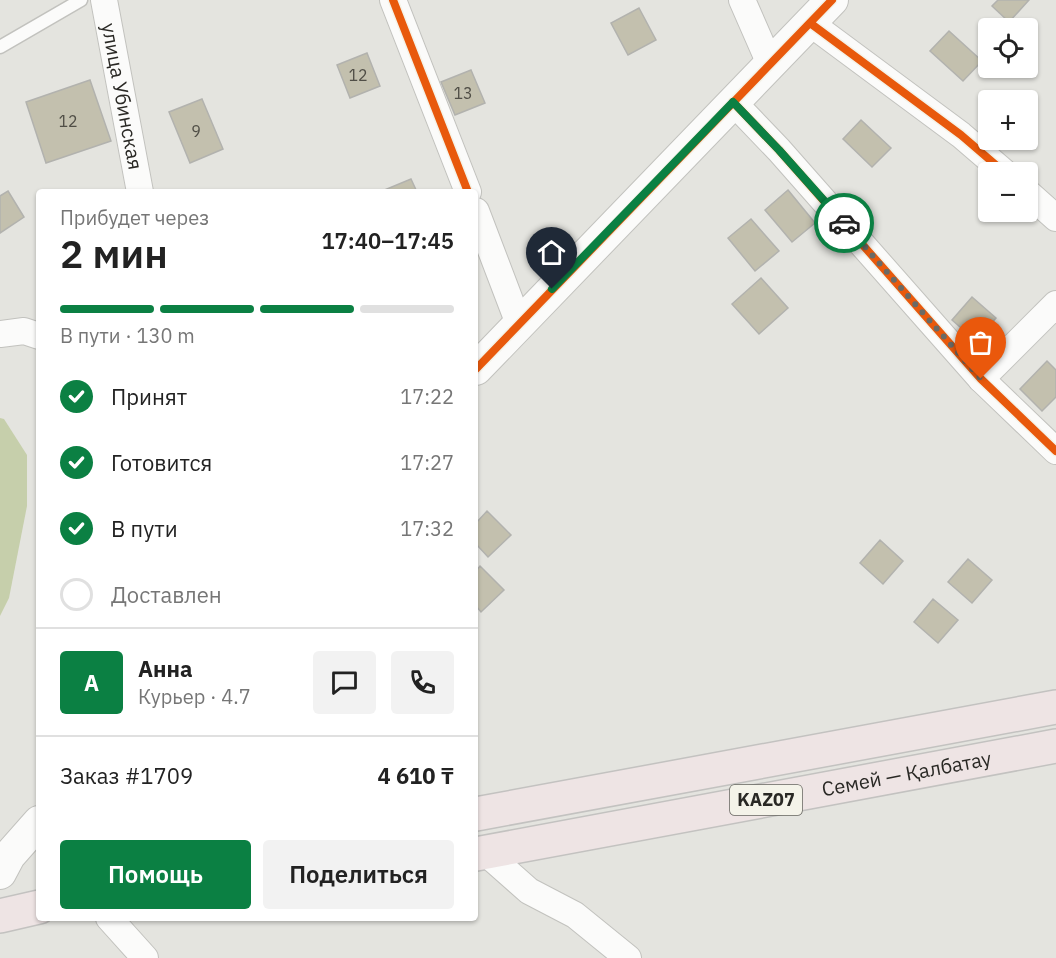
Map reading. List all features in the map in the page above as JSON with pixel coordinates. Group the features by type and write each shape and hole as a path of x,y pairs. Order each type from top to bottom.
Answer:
{"highway":[{"name":"Семей — Қалбатау","path":"478,814 1056,707"},
{"name":"Семей — Қалбатау","path":"481,854 1056,746"}],"street":[{"name":"улица Убинская","path":"104,0 139,189"},
{"path":"393,0 467,189"},
{"path":"742,0 770,64"},
{"path":"478,367 832,0"},
{"path":"810,23 961,135 992,162"},
{"path":"733,102 779,150 981,379 1056,451"},
{"path":"1038,202 1056,218"},
{"path":"478,216 519,324"},
{"path":"981,379 1056,304"},
{"path":"0,334 24,331 36,335"},
{"path":"0,873 9,856 36,825"},
{"path":"481,854 529,891 575,915 628,958"},
{"path":"113,921 145,958"}],"lane":[{"path":"0,47 81,0"}],"green space":[{"path":"0,418 4,419 27,455 27,506 9,598 0,616"}],"building":[{"path":"998,0 1029,0 1013,18 1005,18 992,6"},
{"path":"639,8 656,40 628,55 611,23"},
{"path":"949,31 978,57 978,65 963,81 930,51"},
{"path":"367,53 380,86 350,98 337,65"},
{"path":"471,70 485,103 455,115 441,82"},
{"path":"90,80 111,141 46,163 26,102"},
{"path":"202,99 223,149 190,163 169,112"},
{"path":"861,120 891,148 872,167 843,139"},
{"path":"411,179 416,189 387,189"},
{"path":"788,190 815,223 792,242 765,210"},
{"path":"8,191 24,217 0,233 0,196"},
{"path":"751,219 779,251 755,271 728,238"},
{"path":"761,278 788,308 759,334 732,304"},
{"path":"972,297 996,318 976,341 952,320"},
{"path":"1047,361 1056,370 1056,397 1042,411 1020,389"},
{"path":"487,511 511,535 488,557 478,546 478,521"},
{"path":"880,540 903,561 883,584 860,563"},
{"path":"968,559 992,580 972,603 948,582"},
{"path":"480,566 504,590 481,612 478,608 478,568"},
{"path":"933,599 958,620 938,643 914,622"}],"cycle path":[{"path":"393,0 467,189"},
{"path":"478,367 832,0"},
{"path":"810,23 961,135 992,162"},
{"path":"733,102 779,150 981,379 1056,451"}],"way so far":[{"path":"844,223 981,379"}],"route":[{"path":"552,289 733,102 844,223"}]}
